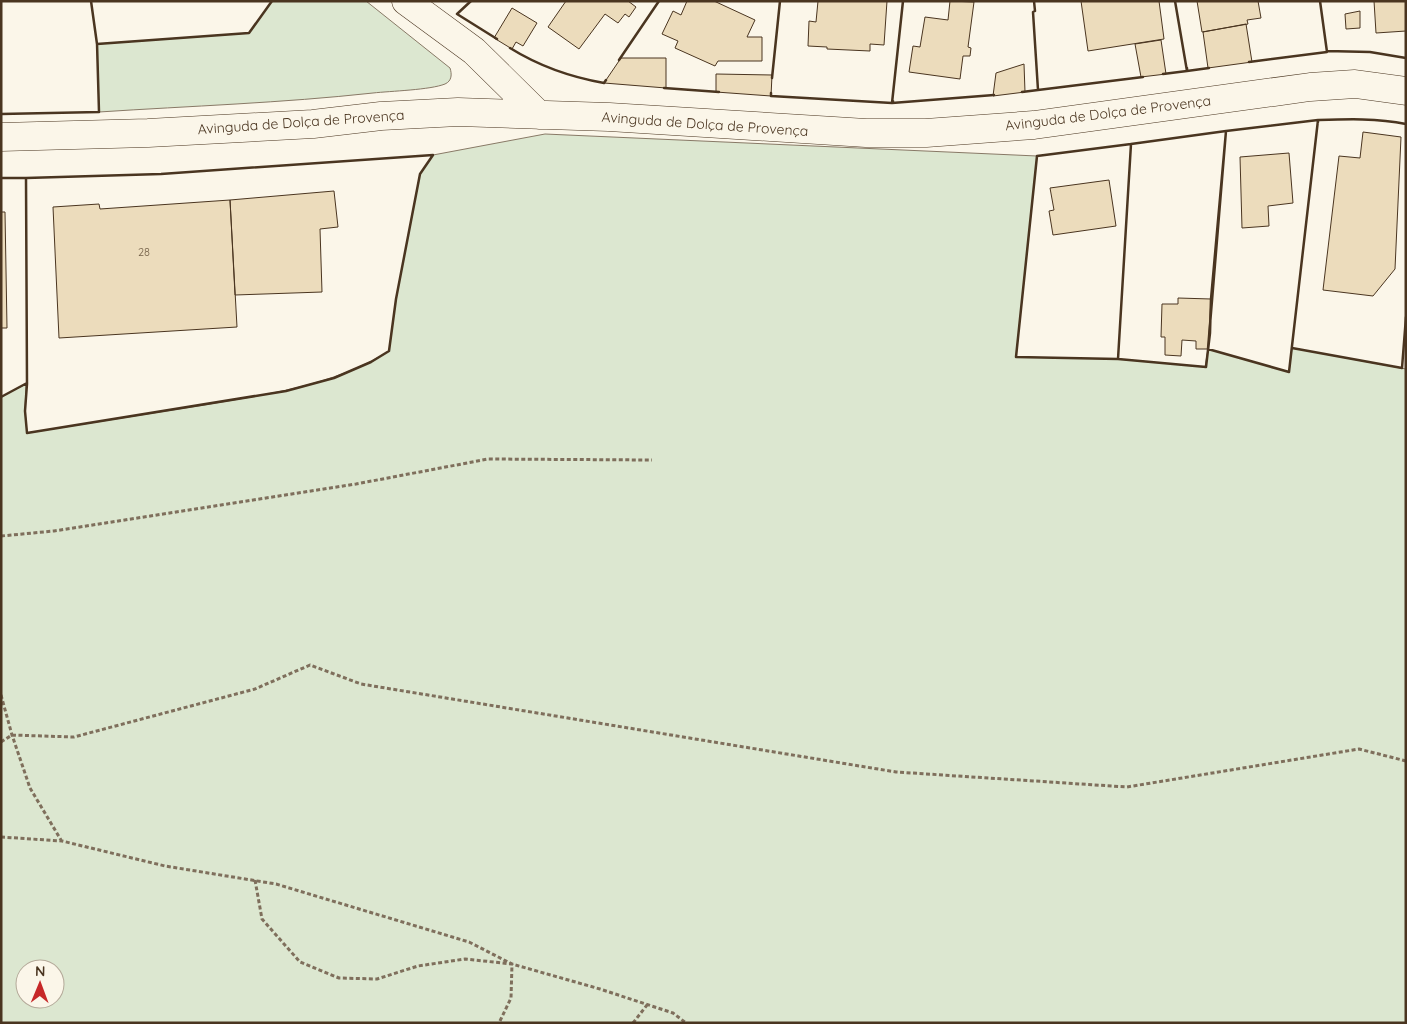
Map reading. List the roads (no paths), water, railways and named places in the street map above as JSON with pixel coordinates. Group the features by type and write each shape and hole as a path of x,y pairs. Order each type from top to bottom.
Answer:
{"street":[{"path":"406,1 474,51 539,115"},
{"name":"Avinguda de Dolça de Provença","path":"1,137 158,133 313,124 421,113 458,112 609,117 866,134 926,133 1034,124 1310,87 1355,84 1406,91"}]}
